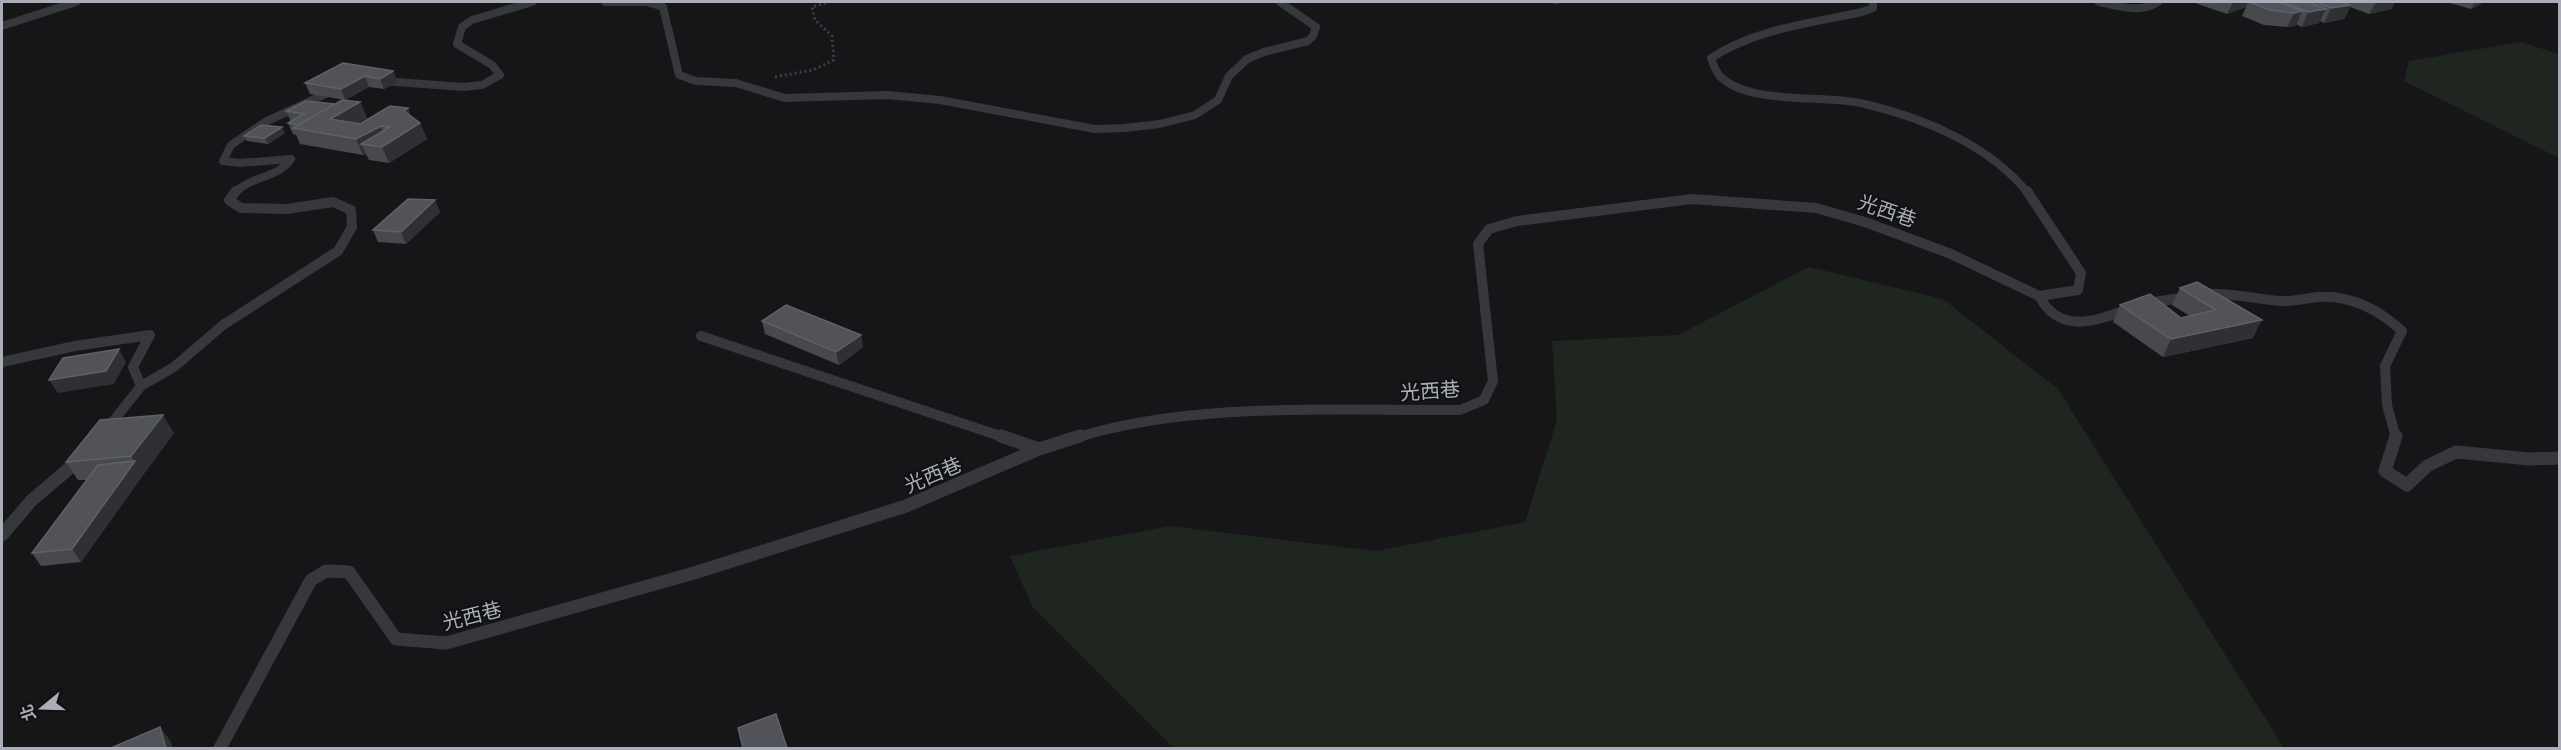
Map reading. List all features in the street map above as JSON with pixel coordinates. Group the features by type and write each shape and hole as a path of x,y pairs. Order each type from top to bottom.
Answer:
{"lane":[{"path":"2,26 76,2"},
{"path":"369,80 463,87 482,85 500,75 489,63 465,53 457,44 462,27 472,20 531,2"},
{"path":"605,2 647,2 663,8 679,75 686,79 736,83 785,99 887,95 940,100 1095,129 1119,129 1156,124 1209,108 1219,99 1227,79 1250,57 1308,41 1313,36 1316,27 1280,2"},
{"path":"1873,2 1873,8 1862,12 1778,30 1721,50 1711,58 1713,69 1723,80 1743,90 1803,99 1859,102 1902,113 1949,133 2006,168 2032,199 2081,273 2078,290 2039,296 2043,309 2061,320 2082,323 2140,304 2206,294 2288,301 2320,297 2348,299 2388,317 2402,331 2385,366 2387,405 2396,438 2385,471 2407,485 2427,466 2456,452 2530,459 2559,458"},
{"path":"2099,2 2145,8 2158,2"},
{"path":"98,441 141,386 174,367 223,325 338,251 352,227 351,210 333,202 287,209 241,208 230,200 241,186 286,167 291,159 278,156 235,164 223,161 231,145 265,122 347,84"},
{"name":"光西巷","path":"220,748 311,580 326,570 349,572 396,639 446,643 694,573 906,506 1039,449 1116,425 1229,412 1460,411 1484,400 1493,381 1478,244 1489,230 1517,221 1692,199 1816,208 1865,222 1951,254 2039,296"},
{"path":"2,362 75,345 150,335 133,367 141,386"},
{"path":"701,336 1039,449"},
{"path":"2,535 31,501 91,450"}],"path":[{"path":"749,87 785,74 818,70 834,60 836,45 830,30 815,20 812,7 829,2"}],"shaded area":[{"path":"2521,42 2559,54 2559,158 2404,81 2409,61"},
{"path":"1809,267 1943,299 2058,389 2284,748 1174,748 1032,606 1010,556 1170,526 1376,551 1525,522 1557,420 1552,341 1678,335"}],"building":[{"path":"2249,2 2278,2 2302,11 2294,13 2270,10"},
{"path":"2283,2 2308,2 2326,9 2308,12"},
{"path":"2315,2 2342,2 2351,5 2331,8"},
{"path":"343,63 393,71 380,79 365,76 341,89 305,83"},
{"path":"342,100 360,102 330,119 360,124 390,106 408,108 404,111 420,123 382,147 361,144 390,127 381,126 356,139 293,128"},
{"path":"306,101 335,104 298,125 288,123 304,114 286,111"},
{"path":"261,125 282,127 265,138 244,136"},
{"path":"408,199 435,200 401,232 373,230"},
{"path":"2197,282 2262,320 2171,339 2120,305 2150,294 2181,318 2216,310 2180,288"},
{"path":"786,305 861,335 836,352 762,321"},
{"path":"119,349 106,371 49,380 63,358"},
{"path":"163,415 131,456 66,462 100,420"},
{"path":"135,461 72,549 32,553 98,465"},
{"path":"776,714 787,748 743,748 738,728"},
{"path":"160,727 166,748 111,748"}]}
